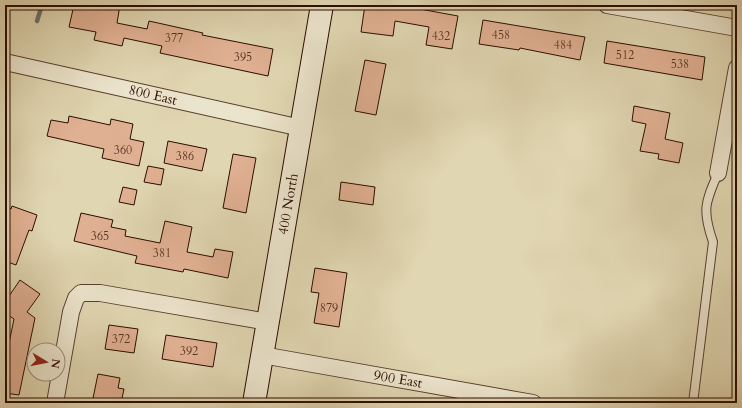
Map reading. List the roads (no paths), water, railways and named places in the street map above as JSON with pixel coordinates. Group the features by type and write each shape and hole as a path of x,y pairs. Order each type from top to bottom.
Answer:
{"main road":[{"name":"400 North","path":"254,403 322,5"}],"street":[{"path":"607,5 737,28"},
{"name":"800 East","path":"5,62 301,128"},
{"path":"718,173 737,68"},
{"path":"55,403 71,312 76,298 81,293 100,293 268,322"},
{"name":"900 East","path":"262,356 533,403"}],"lane":[{"path":"693,403 713,242 707,224 706,204 718,173"}],"waterway":[{"path":"37,21 42,5"}]}
